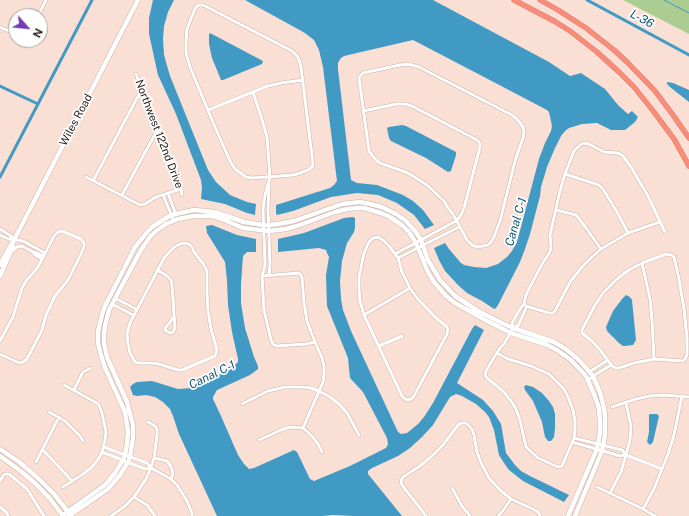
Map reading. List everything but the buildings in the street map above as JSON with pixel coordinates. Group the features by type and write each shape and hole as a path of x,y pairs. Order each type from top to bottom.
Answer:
{"highway":[{"path":"514,0 570,31 597,52 620,73 645,100 664,124 689,166"},
{"path":"540,0 586,28 627,62 664,102 689,138"}],"street":[{"name":"Wiles Road","path":"0,265 138,0"},
{"path":"203,5 208,7 292,51 300,61 302,80 313,164 312,167 294,175 252,178 246,177 235,169 230,162 190,67 186,54 187,29 196,7 203,5"},
{"path":"408,64 419,67 517,119 523,127 523,138 513,167 500,221 494,237 488,245 477,247 466,240 453,214 444,201 427,185 408,173 380,163 371,155 367,146 363,111 359,78 361,75 363,73 408,64"},
{"name":"Northwest 122nd Drive","path":"136,74 180,184 182,195"},
{"path":"208,110 268,86 302,80"},
{"path":"253,92 264,122 267,137 270,177 268,209 269,276"},
{"path":"93,181 137,98 143,93"},
{"path":"363,111 397,104 405,104 412,106 477,140 480,143 461,216 456,221 395,254"},
{"path":"122,195 154,136 159,132"},
{"path":"497,353 508,359 549,374 564,389 570,399 575,421 574,438 562,466 558,467 538,458 526,447 516,409 502,391 485,375 486,371 500,348 504,344 512,330 518,326 525,305 526,295 536,274 550,252 550,235 560,191 574,151 584,143 604,152 617,153 623,156 641,184 665,232"},
{"path":"565,174 599,185 617,212 628,233"},
{"path":"270,177 263,209 265,265 262,276 262,294 271,340 276,346 288,346 315,342"},
{"path":"86,178 142,205 163,195 181,189"},
{"path":"168,193 176,220"},
{"path":"163,195 174,214"},
{"path":"127,456 128,432 125,412 103,363 98,343 100,321 107,302 113,297 145,242 156,231 166,224 176,220 193,216 212,216 243,228 263,228 269,225 294,221 342,204 360,202 382,207 396,214 410,226 421,240 428,260 443,285 455,296 478,311 512,330"},
{"path":"0,456 16,467 38,486 51,500 62,516 69,515 108,489 120,475 133,438 133,425 127,402 109,362 104,343 105,326 113,297 136,247 152,227 174,214 194,210 207,210 269,231 291,227 347,209 364,208 381,213 396,220 409,232 416,243 427,270 433,280 446,296 462,308 512,330 554,342 573,354 589,376 598,408 600,423 600,447 575,516"},
{"path":"556,210 573,214 578,217 601,249"},
{"path":"525,305 553,313 570,282 592,256 628,233 660,222"},
{"path":"398,258 459,227"},
{"path":"0,229 11,236 14,240"},
{"path":"0,341 13,317 22,288 44,256 54,236 58,232 62,231 81,239 84,243 81,254 68,280 55,296 46,315 42,330 27,359 23,362 19,362 0,354"},
{"path":"438,231 442,236"},
{"path":"0,235 9,239 23,242 40,250 44,256"},
{"path":"378,237 389,246 395,254 410,288 424,306 447,327 448,330 414,396 408,400 402,396 364,315 360,301 359,277 364,253 369,242 373,238 378,237"},
{"name":"Wiles Road","path":"0,276 11,252 14,240"},
{"path":"180,244 189,244 207,271 208,311 217,350 215,356 182,370 159,364 135,362 130,353 128,344 128,334 133,315 164,258 173,248 180,244"},
{"path":"11,252 20,246 44,256"},
{"path":"38,254 40,250"},
{"path":"33,252 35,255 44,256"},
{"path":"666,254 674,257 684,309 687,355 682,361 654,359 615,368 592,341 582,333 582,330 603,292 629,270 642,263 666,254"},
{"path":"642,263 650,299 654,359"},
{"path":"157,270 171,280 175,328 174,332 171,333 165,330 174,317"},
{"path":"262,276 294,273 301,275 307,322 324,366 323,382 304,428"},
{"path":"364,315 410,288"},
{"path":"113,297 136,309"},
{"path":"107,302 133,315"},
{"path":"512,330 512,323 519,310 525,305"},
{"path":"379,346 402,336"},
{"path":"589,376 608,360"},
{"path":"589,376 611,365"},
{"path":"74,390 83,372 91,368"},
{"path":"62,487 92,467 104,447 106,432 99,405 64,385"},
{"path":"242,404 268,391 285,387 302,387 320,391 340,405 359,435"},
{"path":"612,407 649,396 663,395 689,397"},
{"path":"643,509 654,489 674,435 682,396"},
{"path":"610,493 621,472 630,440 631,426 626,403"},
{"path":"49,412 60,417 70,425 83,441"},
{"path":"36,462 60,417"},
{"path":"111,516 125,506 134,497 146,480 151,468 157,441 157,429 148,422"},
{"path":"426,516 400,481 403,477 420,466 437,451 459,424 462,423 466,423 472,429 477,452 482,465 500,490 511,499 535,510 540,516"},
{"path":"259,440 288,427 304,428 312,436 322,452"},
{"path":"574,438 620,456 626,455"},
{"path":"572,442 622,450 626,455 662,469"},
{"path":"104,447 147,463 151,468 171,479 187,500 192,516"},
{"path":"568,516 600,447"},
{"path":"0,449 18,461 37,477 54,494 69,515"},
{"path":"43,450 72,481"},
{"path":"102,452 145,469 151,468"},
{"path":"154,458 170,464 173,474 171,479"},
{"path":"0,481 3,476 9,474 27,489 44,516"},
{"path":"597,487 655,516"},
{"path":"452,488 462,506 470,516"},
{"path":"134,497 147,505 155,516"},
{"path":"498,516 511,499"},
{"path":"0,507 7,513 8,516"}],"green space":[{"path":"623,0 689,0 689,34"}],"water":[{"path":"153,0 174,0 168,12 164,26 164,55 170,76 208,170 216,182 230,195 256,204 255,215 225,204 201,199 201,180 176,114 158,75 149,34 149,18"},
{"path":"245,0 433,0 549,62 570,76 581,73 605,89 618,105 628,114 632,111 638,117 635,122 625,130 611,130 597,123 582,124 569,128 561,136 547,167 530,234 520,262 498,305 494,309 467,293 458,285 445,271 434,248 445,243 461,263 474,267 486,268 498,264 507,257 517,242 539,159 551,131 552,126 549,112 413,40 344,56 338,63 338,69 351,180 357,183 377,185 403,195 423,210 434,225 425,229 414,215 397,203 378,195 357,193 331,197 293,211 277,215 276,205 330,188 337,181 323,67 319,50 314,40 305,33"},
{"path":"210,33 263,61 262,64 221,80 212,58 209,44"},
{"path":"667,82 689,90 689,102 670,87"},
{"path":"402,125 456,152 451,171 448,172 426,158 391,141 387,128"},
{"path":"344,218 355,218 354,232 347,243 342,261 340,281 343,310 351,331 398,432 401,434 407,433 424,417 475,325 484,330 457,383 483,400 493,411 501,424 506,453 515,465 521,471 530,476 569,495 564,502 523,481 509,470 499,455 494,430 489,417 476,404 456,394 450,397 433,425 410,448 398,456 368,471 368,474 402,516 217,516 179,434 170,409 155,397 133,395 130,387 137,382 152,381 178,389 191,388 231,369 238,362 228,305 225,262 207,233 206,226 212,225 237,235 256,239 256,252 247,252 243,256 241,303 245,328 258,369 250,375 217,390 213,397 238,455 244,464 249,469 254,468 294,450 297,452 310,479 314,481 350,466 386,448 388,444 387,438 363,392 350,378 348,358 327,306 326,275 329,257 326,250 319,248 278,252 278,239 304,233"},
{"path":"626,295 632,300 636,340 633,345 623,346 607,331 606,327 613,311"},
{"path":"526,385 533,387 542,393 553,407 555,414 555,428 554,437 551,441 548,441 545,437 542,422 533,401 525,390 524,387"},
{"path":"650,414 657,414 659,416 653,442 650,445 647,442"}],"waterway":[{"path":"0,177 92,0"},
{"name":"L-36","path":"587,0 689,55"},
{"path":"664,0 689,13"},
{"path":"0,86 38,104"}],"water label":[{"name":"Canal C-1","path":"516,222"},
{"name":"Canal C-1","path":"212,375"}]}
